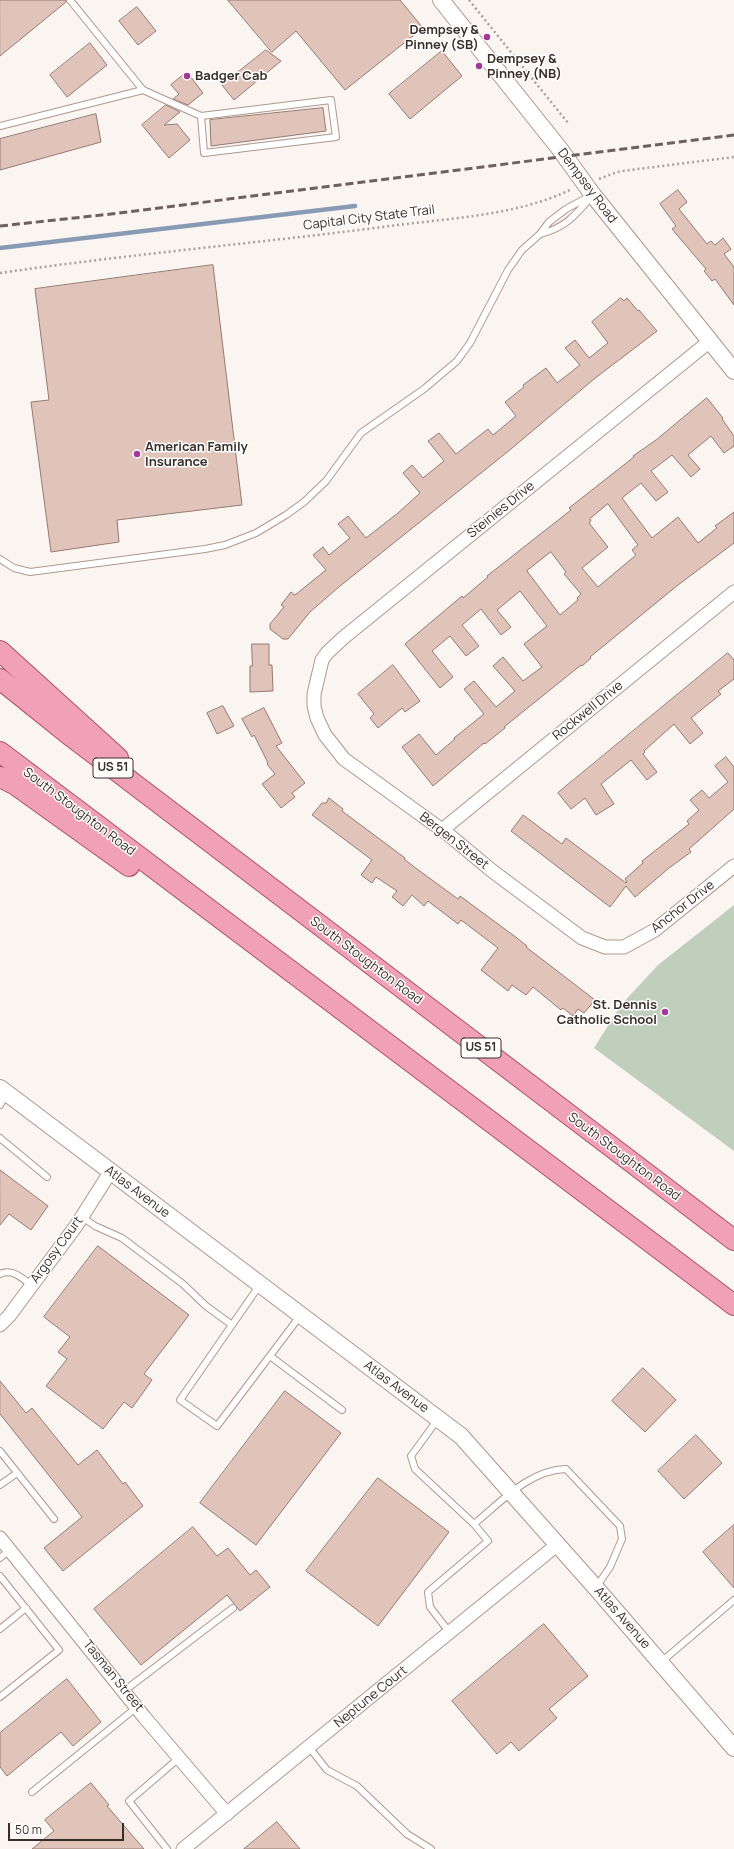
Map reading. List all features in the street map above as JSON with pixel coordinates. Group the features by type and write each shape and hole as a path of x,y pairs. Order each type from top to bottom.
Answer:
{"main road":[{"path":"0,651 227,855"},
{"name":"South Stoughton Road","path":"0,679 67,733 734,1240"},
{"name":"South Stoughton Road","path":"0,752 467,1105 734,1304"},
{"path":"0,777 16,785 467,1105"}],"street":[{"name":"Dempsey Road","path":"446,2 589,190 734,371"},
{"name":"Steinies Drive","path":"314,694 322,660 327,653 343,638 710,341"},
{"name":"Rockwell Drive","path":"442,830 734,592"},
{"name":"Bergen Street","path":"314,694 314,706 317,718 326,735 344,759 442,830 491,870 582,938 605,947 624,947 629,944"},
{"name":"Anchor Drive","path":"629,944 655,930 734,866"},
{"name":"Atlas Avenue","path":"2,1095 111,1171 468,1442 734,1747"},
{"name":"Argosy Court","path":"0,1324 9,1316 82,1217 111,1171"},
{"name":"Tasman Street","path":"0,1538 5,1554 124,1691 227,1814"},
{"name":"Neptune Court","path":"183,1849 558,1544"}],"lane":[{"path":"70,0 143,90 201,116 331,100 336,137 204,153 201,116"},
{"path":"0,126 143,90"},
{"path":"0,559 14,568 30,572 205,549 241,540 270,526 318,490 332,474 361,433 424,389 457,361 470,343 508,270 522,250 540,234 549,222 589,190"},
{"path":"540,234 555,230 567,222 589,190"},
{"path":"0,1138 47,1177"},
{"path":"82,1217 102,1229 122,1238 183,1284 206,1306 232,1325"},
{"path":"0,1274 4,1272 15,1273 31,1285"},
{"path":"260,1284 180,1400 218,1426 301,1315"},
{"path":"270,1356 342,1410"},
{"path":"438,1419 411,1456 414,1469 474,1524 488,1540 428,1592 430,1607 450,1633"},
{"path":"0,1451 54,1519"},
{"path":"474,1524 512,1492 533,1477 552,1470 566,1469 620,1526 622,1539 610,1567 596,1588"},
{"path":"0,1485 17,1473"},
{"path":"0,1576 59,1650 0,1697"},
{"path":"660,1662 734,1600"},
{"path":"0,1629 26,1608"},
{"path":"124,1691 233,1608"},
{"path":"32,1792 137,1707"},
{"path":"309,1747 327,1770 357,1786 407,1834 431,1849"},
{"path":"167,1849 129,1801 179,1758"}],"path":[{"path":"469,0 568,123"},
{"name":"Capital City State Trail","path":"0,273 337,233 509,210 589,190 618,172 734,157"}],"green space":[{"name":"St. Dennis Catholic School","path":"734,905 734,1151 594,1048 621,1005 658,965"}],"building":[{"path":"0,0 66,0 66,2 0,56"},
{"path":"228,0 400,0 423,28 345,90 296,31 272,52"},
{"path":"137,7 156,31 138,45 119,21"},
{"path":"90,43 107,65 67,97 50,75"},
{"path":"266,50 281,61 234,100 222,85"},
{"path":"442,51 462,76 410,119 389,94"},
{"path":"187,72 203,93 188,105 173,99 179,94 171,85"},
{"path":"166,105 180,112 164,125 177,124 190,140 169,158 142,125"},
{"path":"323,108 326,131 211,146 210,120"},
{"path":"96,114 101,142 0,170 0,139"},
{"path":"678,190 687,202 679,209 707,244 711,241 715,245 723,238 731,249 724,254 734,267 734,305 715,279 712,281 704,271 706,269 672,229 676,226 660,204"},
{"name":"American Family Insurance","path":"213,265 242,505 117,520 119,542 51,552 31,402 49,400 35,289"},
{"path":"621,298 624,301 627,298 657,331 594,379 511,449 340,586 310,612 288,639 283,639 270,629 270,624 284,607 281,605 291,592 295,595 326,570 313,555 323,547 329,555 350,538 338,524 348,516 366,538 398,513 420,493 403,473 412,465 423,478 444,461 428,441 439,433 456,454 488,429 493,435 516,416 505,402 524,387 523,385 546,368 557,383 580,365 565,348 575,340 589,358 608,343 592,322"},
{"path":"707,398 723,418 722,419 734,436 734,446 724,453 711,436 688,455 700,469 691,477 672,455 651,471 668,492 656,501 641,483 622,498 652,538 678,517 698,543 717,528 715,526 734,512 734,543 678,585 590,657 591,658 582,666 581,665 485,744 484,743 433,786 402,747 419,734 436,755 455,739 454,738 484,714 464,689 474,681 496,707 515,691 493,666 503,657 523,681 542,667 524,644 547,626 520,591 497,610 511,627 501,635 481,609 462,625 479,646 466,656 450,636 432,651 453,677 440,688 405,644 462,596 463,598 488,577 487,576 571,510 569,508 634,457 633,456 656,440","holes":["608,504 638,545 632,550 636,555 598,587 582,568 608,547 589,523 591,521 590,519","551,552 566,572 564,574 581,594 577,598 578,600 560,615 527,571"]},
{"path":"252,644 269,644 269,665 272,665 273,691 250,692"},
{"path":"728,653 734,660 734,679 718,691 721,694 691,718 703,733 690,744 674,724 644,751 645,752 643,754 657,772 647,780 631,760 601,784 614,804 596,815 585,798 571,809 558,793"},
{"path":"393,665 420,701 405,712 402,708 378,728 370,718 374,714 358,694"},
{"path":"223,706 234,726 217,734 207,713"},
{"path":"264,708 282,743 276,746 305,783 292,793 295,797 281,808 262,784 275,774 267,764 268,763 254,735 252,737 242,719"},
{"path":"726,757 734,767 734,809 689,849 691,852 669,868 635,897 626,886 610,907 511,831 523,815 562,844 566,838 626,883 627,882 625,879 643,863 642,861 689,824 687,821 699,810 690,800 702,790 709,798 728,782 715,766"},
{"path":"329,798 343,809 342,811 405,858 404,859 417,869 458,899 460,896 517,938 527,946 526,947 595,1000 584,1013 578,1009 573,1016 563,1008 561,1010 533,987 526,995 512,985 508,991 481,970 498,948 461,920 458,924 428,901 424,906 412,895 403,906 392,897 397,891 376,877 372,883 361,875 372,860 312,815 322,803 326,803"},
{"path":"0,1170 48,1206 31,1230 9,1214 0,1225"},
{"path":"98,1246 189,1315 144,1374 152,1380 132,1408 124,1402 103,1429 46,1386 67,1359 58,1352 70,1337 44,1317"},
{"path":"643,1368 676,1400 645,1432 612,1401"},
{"path":"0,1381 26,1413 32,1408 78,1465 97,1450 123,1484 125,1482 143,1506 63,1571 44,1548 82,1517 0,1414"},
{"path":"285,1391 341,1433 256,1545 200,1503"},
{"path":"696,1435 722,1463 684,1499 658,1471"},
{"path":"378,1478 449,1532 378,1626 306,1571"},
{"path":"734,1525 734,1588 703,1552"},
{"path":"193,1527 217,1556 228,1548 250,1575 256,1570 270,1587 240,1611 227,1595 141,1665 94,1609"},
{"path":"544,1624 588,1676 549,1709 557,1718 519,1751 511,1742 497,1754 452,1701"},
{"path":"67,1679 101,1722 73,1746 61,1732 7,1776 0,1767 0,1733"},
{"path":"91,1783 109,1805 107,1806 144,1849 32,1849 54,1831 45,1820"},
{"path":"277,1822 300,1849 244,1849"}],"waterway":[{"path":"0,248 355,206"}],"railway":[{"path":"0,226 111,214 734,135"}],"place":[{"name":"Dempsey & Pinney (SB)","path":"487,37"},
{"name":"Dempsey & Pinney (NB)","path":"479,66"},
{"name":"Badger Cab","path":"187,76"},
{"name":"American Family Insurance","path":"137,454"},
{"name":"St. Dennis Catholic School","path":"665,1012"}]}
